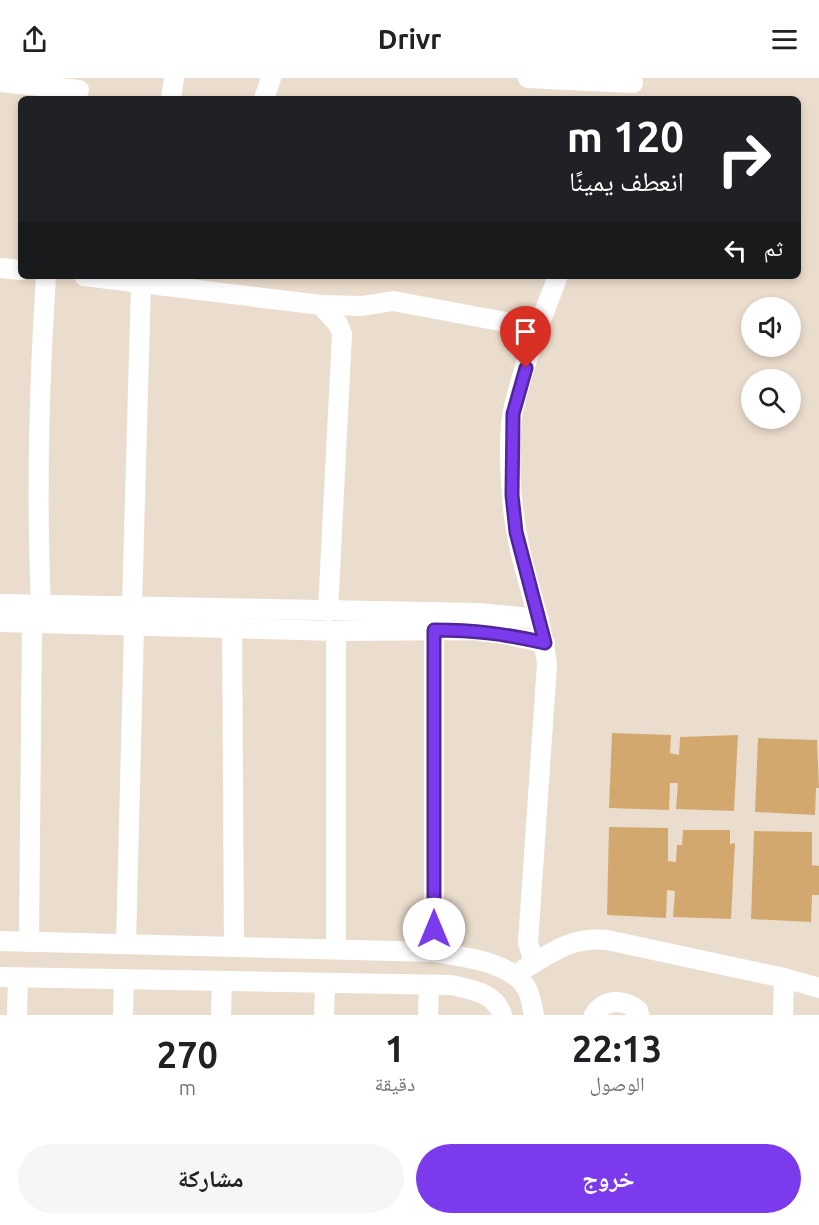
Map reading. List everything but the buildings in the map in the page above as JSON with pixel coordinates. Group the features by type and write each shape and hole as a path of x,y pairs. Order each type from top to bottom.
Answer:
{"street":[{"path":"171,96 174,78"},
{"path":"265,96 271,78"},
{"path":"528,78 631,87"},
{"path":"0,82 79,89"},
{"path":"0,268 18,270"},
{"path":"40,605 38,435 46,279"},
{"path":"108,279 141,283 204,283 321,305 362,306 393,301 537,328"},
{"path":"534,963 528,943 547,664 545,643 530,593 516,532 512,495 511,444 513,414 537,328 557,279"},
{"path":"126,944 141,283"},
{"path":"321,305 338,324 342,334 328,611"},
{"path":"0,604 40,605 133,616"},
{"path":"0,622 32,623 133,616 232,618 328,611 479,613 539,619"},
{"path":"232,618 336,631 473,630 545,643"},
{"path":"232,618 234,947"},
{"path":"29,942 32,623"},
{"path":"434,630 434,952"},
{"path":"336,631 336,949"},
{"path":"513,975 573,942 590,938 784,978 819,988"},
{"path":"0,941 434,952 478,960 513,975 526,988 534,1015"},
{"path":"17,1015 9,977 452,985 486,993 501,1010 502,1015"},
{"path":"783,1015 784,978"},
{"path":"123,1015 124,979"},
{"path":"221,1015 222,981"},
{"path":"324,1015 325,983"},
{"path":"428,1015 429,985"},
{"path":"594,1015 604,1005 615,1002 628,1003 638,1010 639,1015"}],"route":[{"path":"434,929 434,630 473,630 545,643 530,593 516,532 512,495 513,414 526,368"}]}
